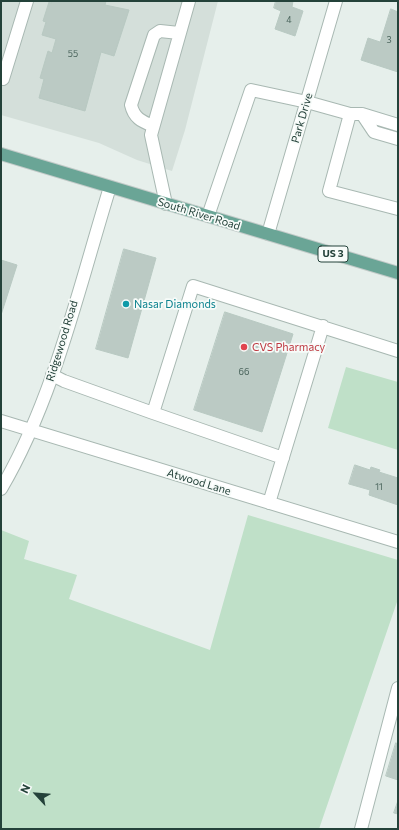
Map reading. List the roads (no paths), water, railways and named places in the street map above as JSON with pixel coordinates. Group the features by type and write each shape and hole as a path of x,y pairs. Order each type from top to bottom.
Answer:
{"main road":[{"name":"South River Road","path":"1,154 398,274"}],"street":[{"path":"1,78 4,79 27,1"},
{"path":"166,204 151,135 189,1"},
{"name":"Park Drive","path":"268,234 336,1"},
{"path":"153,126 138,119 134,115 131,105 154,35 166,31 180,34"},
{"path":"208,216 251,90 398,125"},
{"path":"356,114 374,132 398,139"},
{"path":"356,114 330,191 398,209"},
{"name":"Ridgewood Road","path":"1,489 32,430 52,375 110,187"},
{"path":"153,413 193,286 398,351"},
{"path":"269,503 323,326"},
{"path":"52,375 64,381 153,413 283,458"},
{"name":"Atwood Lane","path":"1,421 398,542"},
{"path":"361,829 398,688"}],"place":[{"name":"Nasar Diamonds","path":"126,304"},
{"name":"CVS Pharmacy","path":"244,347"}]}
